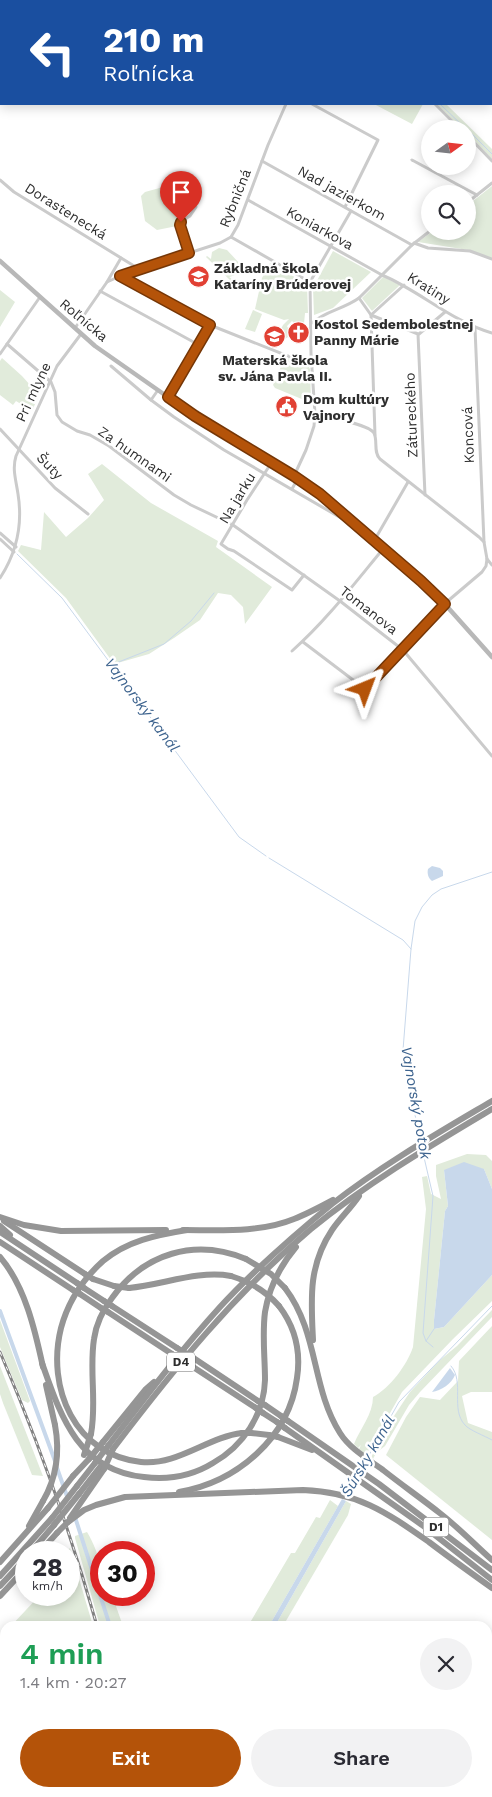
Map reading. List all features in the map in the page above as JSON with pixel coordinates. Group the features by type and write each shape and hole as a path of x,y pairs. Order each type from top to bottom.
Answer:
{"highway":[{"name":"D4","path":"0,1576 52,1518 166,1371 222,1305 250,1277 307,1225 347,1193 426,1140 492,1101"},
{"name":"D4","path":"108,1446 156,1393 209,1329 262,1274 311,1229 414,1157 492,1110"},
{"path":"314,1351 311,1293 317,1261 332,1230 363,1191"},
{"path":"0,1217 24,1225 61,1231 236,1229 272,1225 293,1220 347,1193"},
{"path":"0,1217 84,1274 114,1286 129,1288 146,1286 200,1275 216,1274 231,1276 254,1285 268,1294 279,1306 293,1330 298,1350 299,1368 296,1386 282,1423 270,1440 258,1453 230,1474 203,1486 155,1496"},
{"path":"0,1226 28,1251"},
{"path":"0,1257 15,1278 24,1300 42,1363 58,1408 82,1447 97,1460 122,1473 155,1479 172,1478 205,1468 218,1460 235,1446 255,1421 264,1392 264,1332 268,1300 272,1286 283,1264 311,1229"},
{"path":"187,1230 155,1235 126,1246 103,1262 88,1276 74,1296 62,1327 58,1358 62,1389 72,1417 86,1438 105,1452 143,1463 160,1461 180,1455 220,1438 242,1433 252,1433 278,1437 301,1445 337,1464"},
{"name":"D1","path":"0,1232 281,1416 287,1424 337,1464 492,1580"},
{"name":"D1","path":"0,1243 277,1422 287,1424 341,1457 492,1570"},
{"path":"94,1463 91,1434 94,1413 92,1369 94,1338 97,1324 104,1310 123,1283 142,1267 156,1260 181,1252 215,1250 246,1259 272,1274 285,1288 304,1320 314,1351 326,1406 341,1435 349,1444 443,1515 492,1560"},
{"path":"21,1539 51,1486 56,1469 58,1442 42,1363"},
{"path":"0,1562 48,1508 73,1476 94,1463 108,1446"},
{"name":"D4","path":"40,1541 80,1498 94,1463"},
{"path":"50,1541 68,1522 84,1510 117,1499 319,1491 341,1494 369,1504 392,1516 492,1588"},
{"path":"68,1522 80,1498"},
{"path":"0,1586 15,1570"},
{"path":"0,1596 15,1580"}],"street":[{"name":"Rybničná","path":"74,328 107,282 224,242 231,237 236,231 286,105"},
{"path":"314,105 378,140 345,207"},
{"path":"437,105 451,120"},
{"path":"476,144 492,161"},
{"path":"412,160 477,195 492,183"},
{"name":"Nad jazierkom","path":"262,161 413,244 428,248 470,252 492,259"},
{"name":"Dorastenecká","path":"0,180 14,192 139,270"},
{"path":"189,253 180,222 190,216 196,207 192,191"},
{"name":"Koniarkova","path":"248,200 382,275"},
{"path":"292,488 314,426 310,282 351,211"},
{"path":"231,237 310,282"},
{"path":"312,324 321,316 349,306 421,238"},
{"path":"107,282 121,258"},
{"name":"Roľnícka","path":"0,261 80,334 209,425 296,477 332,504 426,585 492,657"},
{"name":"Kratiny","path":"382,275 404,285 445,312 475,328 492,333"},
{"path":"120,276 210,325 303,362 311,363"},
{"path":"404,285 371,315 377,456 484,542"},
{"path":"100,291 199,345"},
{"path":"0,354 40,297"},
{"path":"359,298 371,315 418,334 445,312"},
{"path":"168,397 210,325"},
{"name":"Koncová","path":"475,328 486,559"},
{"name":"Pri mlyne","path":"0,578 16,547 20,527 20,512 13,466 57,366 80,334"},
{"name":"Zátureckého","path":"418,334 425,495"},
{"path":"7,344 50,382"},
{"name":"Roľnícka","path":"112,366 151,400 224,450 292,488 328,511 349,520"},
{"name":"Za humnami","path":"50,382 55,392 57,415 62,422 109,446 182,500 233,525"},
{"path":"151,400 158,390"},
{"path":"315,414 368,427 375,435"},
{"path":"368,427 375,424"},
{"name":"Šuty","path":"0,429 55,488 88,514"},
{"name":"Na jarku","path":"272,462 247,500 222,544 292,590 304,575"},
{"path":"374,541 408,482"},
{"path":"328,511 332,509 332,504"},
{"name":"Tomanova","path":"233,525 340,600 403,650 492,756"},
{"path":"0,533 16,547"},
{"path":"0,539 14,552"},
{"path":"292,651 303,642 383,549"},
{"path":"486,559 492,565"},
{"path":"303,642 365,689 445,604 482,572 486,566 486,559"}],"green space":[{"path":"376,105 422,105 412,124"},
{"path":"438,105 447,105 462,120 453,120"},
{"path":"476,133 492,149 492,159 476,142"},
{"path":"174,184 174,190 176,190 181,208 182,225 157,230 145,221 141,196 145,192"},
{"path":"492,186 492,258 468,250 418,242 421,240 476,240 476,199"},
{"path":"219,248 227,250 240,264 238,273 229,277 232,279 231,281 206,257 211,259 212,252"},
{"path":"333,251 371,272 333,308 314,315 313,288"},
{"path":"270,263 307,284 308,313 305,313 304,324 308,335 292,321 287,326 294,333 285,339 280,331 289,319 284,320 255,309 262,278"},
{"path":"383,277 400,285 372,311 362,298"},
{"path":"0,290 15,302 0,327"},
{"path":"253,310 262,314 255,332 245,329"},
{"path":"285,357 308,366 310,369 311,402 275,388 273,385"},
{"path":"2,358 39,395 32,411 16,401 13,405 0,395 0,361"},
{"path":"102,464 151,503 218,541 216,547 272,587 245,624 243,607 231,595 218,593 200,620 174,638 149,654 114,664 66,598 18,551 21,545 41,550 44,512 66,537 88,518 104,500 88,474"},
{"path":"467,1154 486,1155 492,1161 492,1189 484,1169 444,1170 448,1206 445,1211 434,1329 444,1327 492,1275 492,1301 402,1392 366,1455 359,1449 361,1445 358,1448 354,1444 369,1415 373,1397 386,1388 397,1375 407,1361 413,1347 426,1209 422,1177 427,1176 431,1194 441,1199 436,1176 436,1165"},
{"path":"492,1310 492,1317 409,1405 385,1446 376,1453 372,1461 370,1459 410,1392"},
{"path":"0,1320 30,1401 28,1403 22,1400 0,1347"},
{"path":"492,1326 492,1392 471,1392 462,1396 468,1423 492,1432 492,1540 386,1455 406,1417 420,1397 440,1400 458,1381 459,1361"},
{"path":"0,1366 43,1476 32,1475 3,1403 0,1394"},
{"path":"330,1500 338,1506 272,1621 251,1621 291,1553 295,1553 316,1517 320,1518"},
{"path":"346,1501 351,1504 348,1515 286,1621 278,1621"},
{"path":"87,1532 92,1541 90,1591 80,1556 80,1541 76,1541 75,1536"},
{"path":"80,1582 92,1621 16,1621 30,1606 80,1606"},
{"path":"94,1606 116,1606 121,1621 99,1621"}],"water":[{"path":"432,866 440,868 443,871 443,876 432,881 429,877 428,869"},
{"path":"464,1162 484,1169 492,1189 492,1275 444,1327 434,1329 445,1211 448,1206 444,1170"},
{"path":"450,1368 455,1375 449,1384 432,1392"},
{"path":"342,1499 346,1501 278,1621 272,1621"}],"waterway":[{"path":"441,105 457,120"},
{"path":"476,138 492,154"},
{"name":"Vajnorský kanál","path":"17,554 62,598 239,837 266,856"},
{"path":"111,665 164,644 191,621 214,593"},
{"name":"Vajnorský kanál","path":"269,858 403,940 411,949"},
{"name":"Vajnorský potok","path":"420,1140 403,1050 415,921 422,907 432,895 441,889 492,872"},
{"name":"Vajnorský potok","path":"423,1153 433,1196 423,1333 426,1341 433,1347"},
{"name":"Šúrsky kanál","path":"368,1457 399,1402 492,1306"},
{"path":"0,1311 55,1461"},
{"path":"426,1341 434,1329"},
{"name":"Vajnorský potok","path":"451,1366 457,1380 458,1411 461,1419 467,1427 492,1440"},
{"name":"Šúrsky kanál","path":"362,1468 366,1460"},
{"path":"57,1468 68,1499"},
{"name":"Šúrsky kanál","path":"347,1494 355,1480"},
{"path":"75,1517 108,1621"}],"railway":[{"path":"0,1352 28,1419 53,1488 96,1621"}],"place":[{"name":"Základná škola Kataríny Brúderovej","path":"198,276"},
{"name":"Kostol Sedembolestnej Panny Márie","path":"298,332"},
{"name":"Materská škola sv. Jána Pavla II.","path":"275,337"},
{"name":"Dom kultúry Vajnory","path":"287,407"}],"route":[{"path":"181,222 180,225 189,253 120,276 210,325 168,397 320,494 435,593 445,604 365,689"}]}
